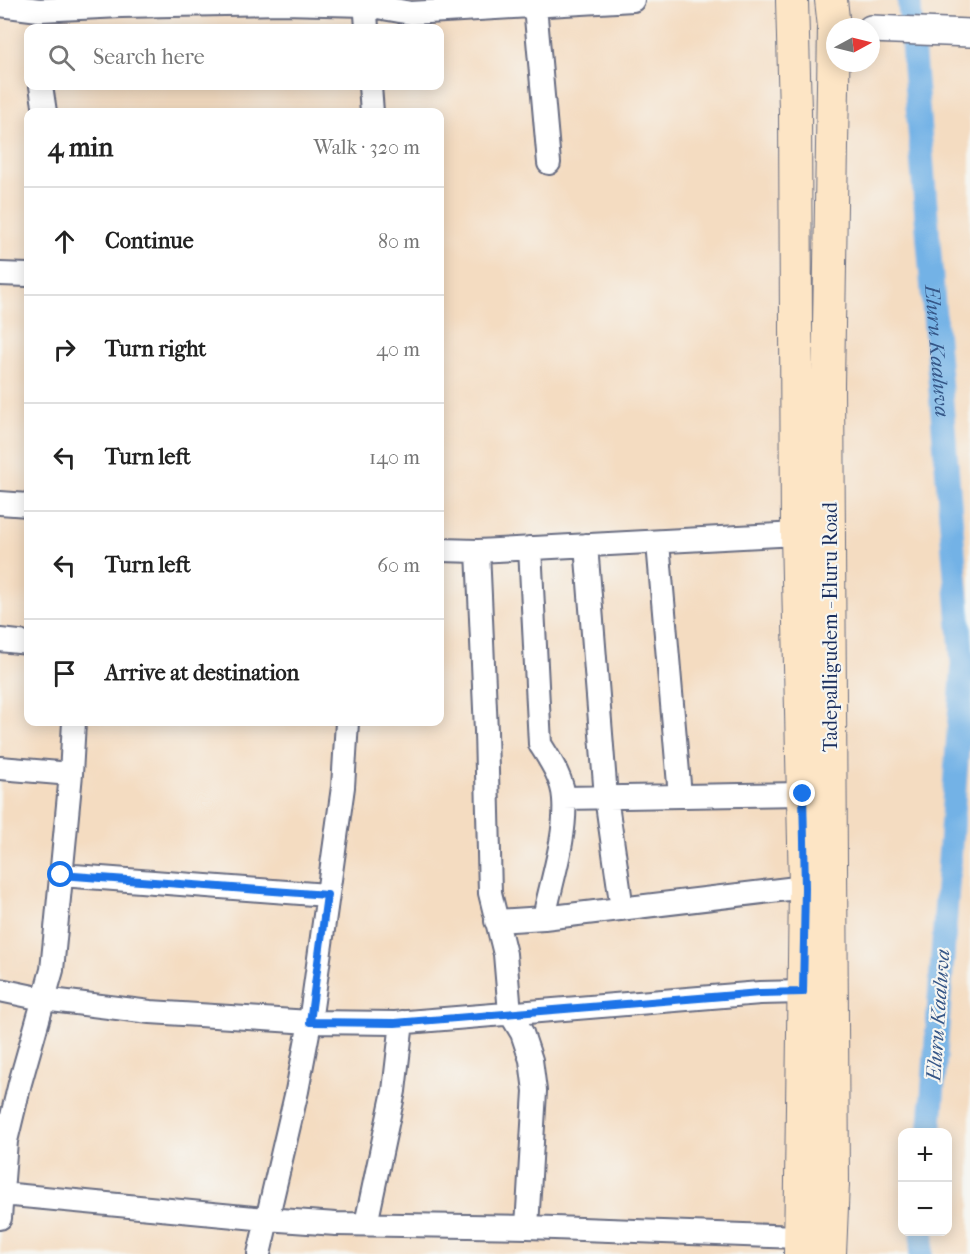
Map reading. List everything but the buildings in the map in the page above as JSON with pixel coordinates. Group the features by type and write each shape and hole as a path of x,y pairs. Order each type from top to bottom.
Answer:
{"main road":[{"name":"Tadepalligudem - Eluru Road","path":"792,0 795,111 797,534 805,888 799,1246"},
{"name":"Tadepalligudem - Eluru Road","path":"830,1254 833,1183 828,384 832,72"}],"street":[{"path":"0,5 39,19 260,3 365,3 411,13 633,0"},
{"path":"365,3 367,24"},
{"path":"535,6 549,163"},
{"path":"880,29 970,33"},
{"path":"42,90 44,108"},
{"path":"370,90 372,108"},
{"path":"0,274 24,275"},
{"path":"0,503 24,505"},
{"path":"444,550 478,551 658,543 797,534"},
{"path":"658,543 680,796"},
{"path":"586,545 606,797 622,909"},
{"path":"530,548 540,744 552,763 564,798 561,834 544,918"},
{"path":"478,551 490,893 505,954 510,1013 522,1033 531,1060 535,1091 527,1227"},
{"path":"0,640 24,643"},
{"path":"0,1218 7,1110 52,970 74,726"},
{"path":"259,1254 297,1091 310,1022 344,788 347,726"},
{"path":"0,768 71,774"},
{"path":"564,798 803,794"},
{"path":"61,875 327,895"},
{"path":"496,921 544,918 805,888"},
{"path":"0,990 43,999 150,1012 310,1022 402,1022 760,993 803,992"},
{"path":"366,1224 394,1091 402,1022"},
{"path":"2,1194 266,1219 366,1224 527,1227 799,1246"}],"waterway":[{"name":"Eluru Kaaluva","path":"909,0 963,669 930,1128"},
{"name":"Eluru Kaaluva","path":"921,1254 923,1236"}],"route":[{"path":"61,875 327,895 310,1022 395,1023 760,993 803,992 805,888 803,794"}]}
